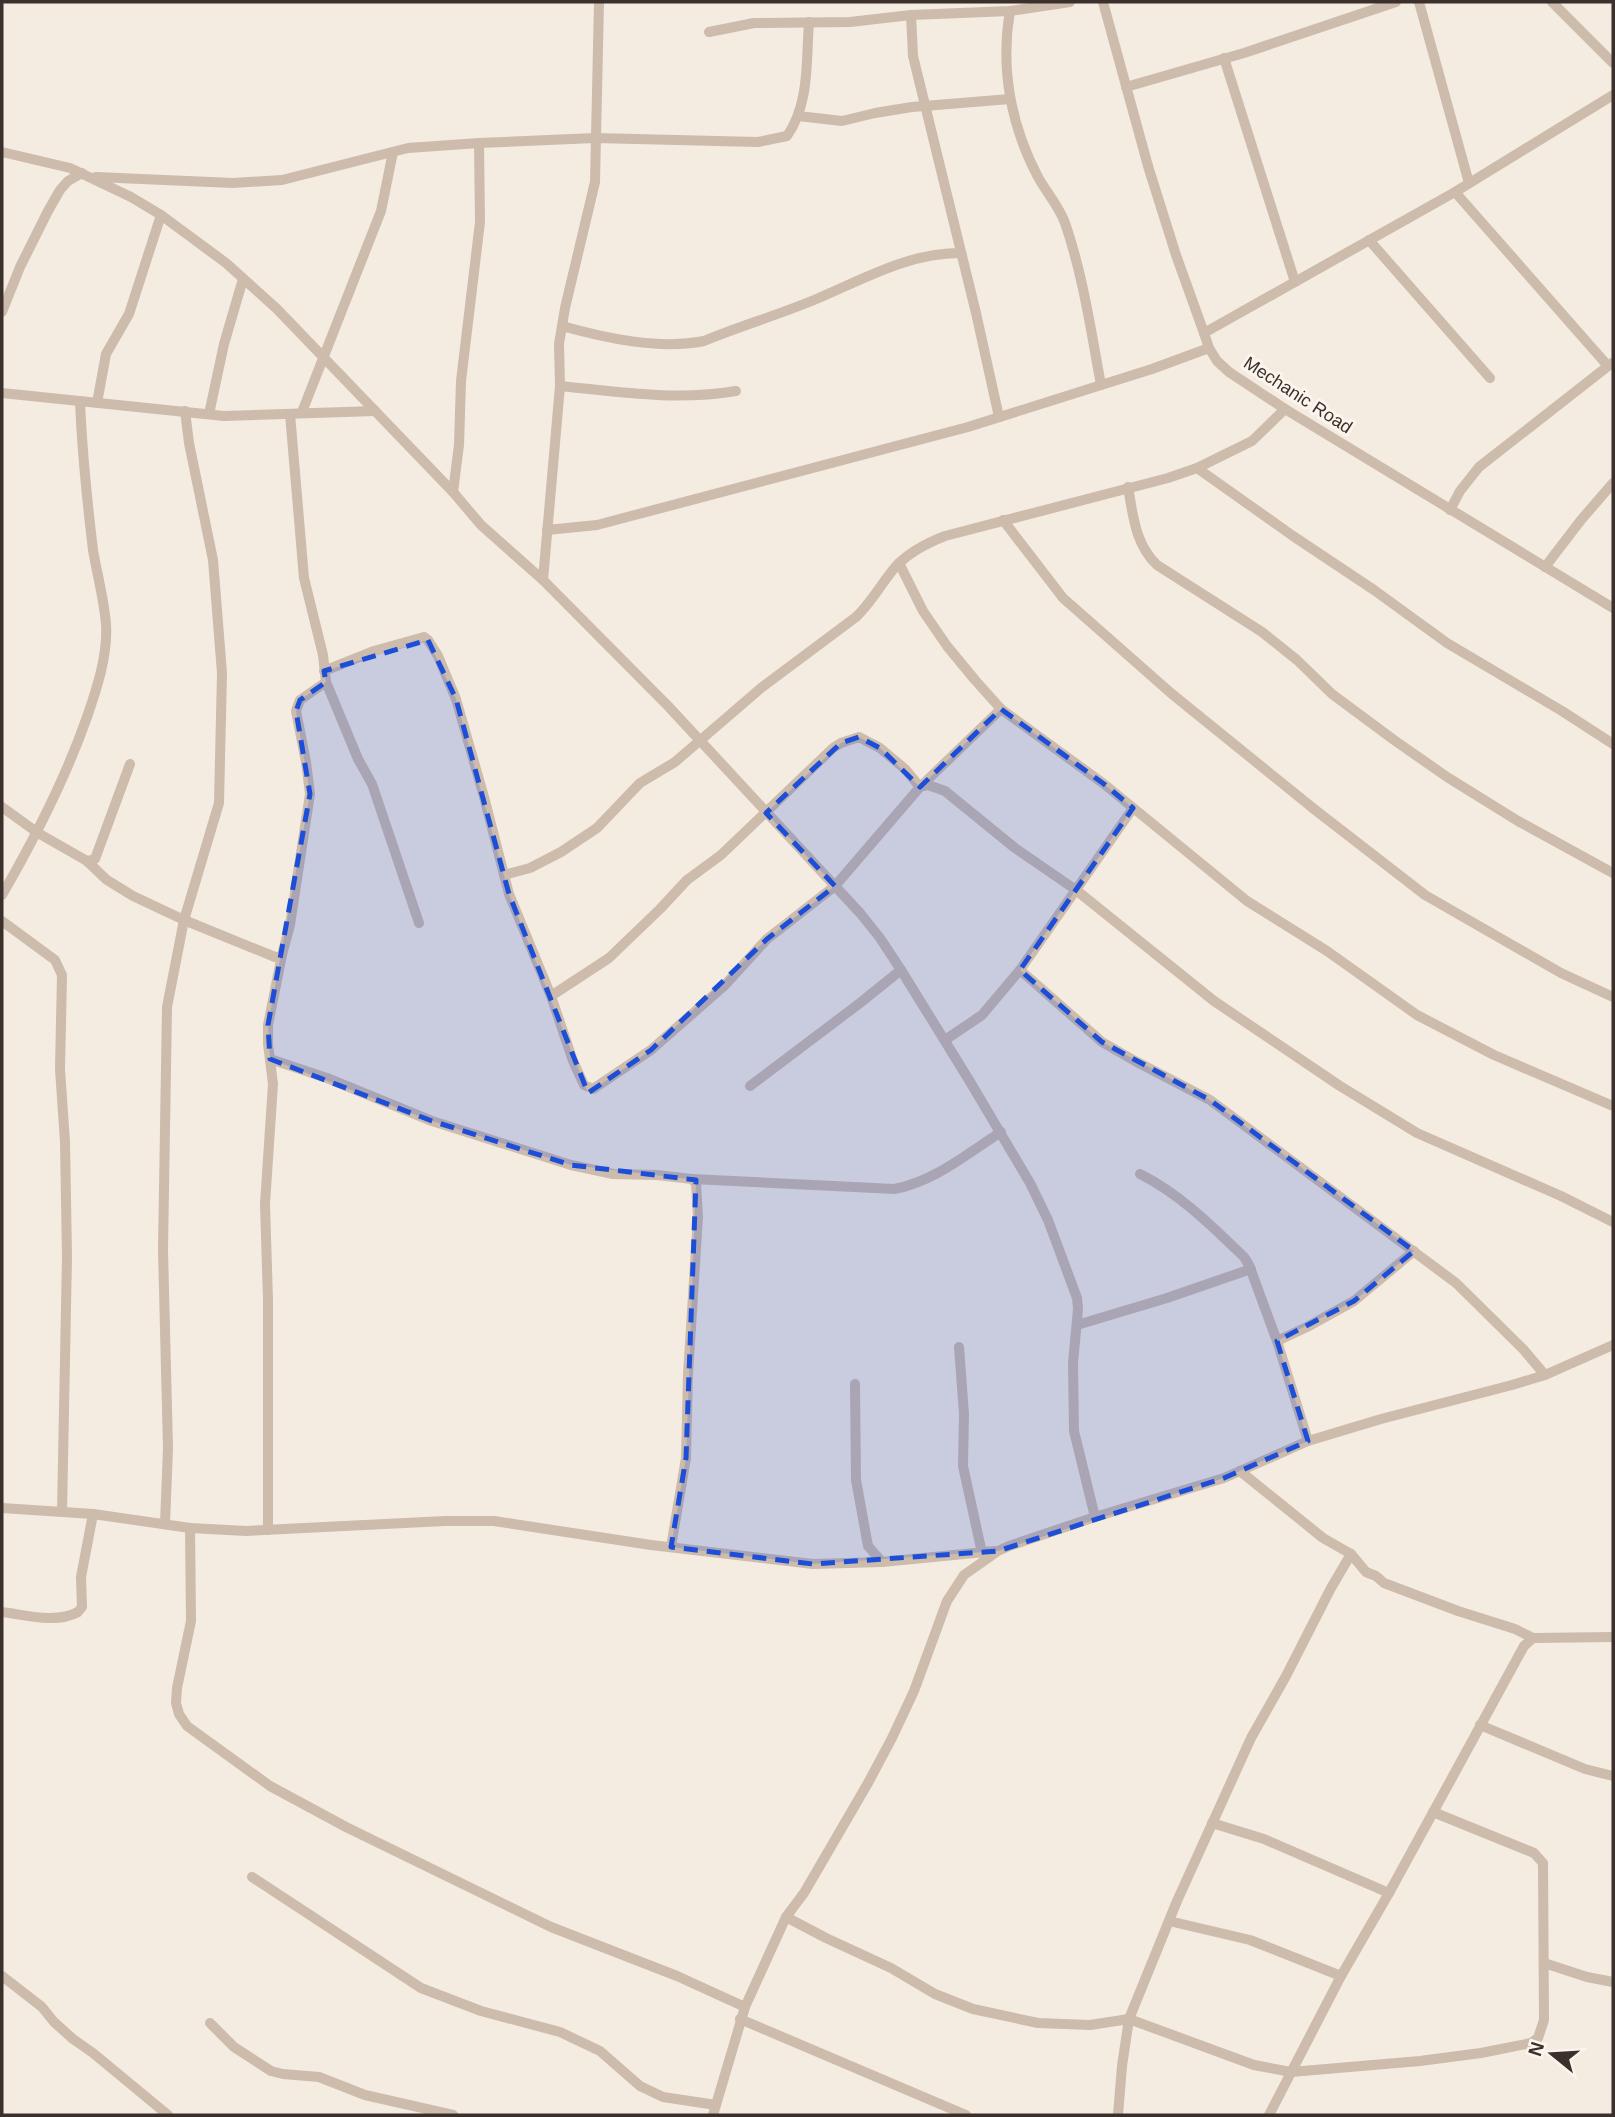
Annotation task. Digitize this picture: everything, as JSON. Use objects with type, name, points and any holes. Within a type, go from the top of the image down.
[{"type":"street","points":[[542,580],[560,386],[559,344],[595,182],[599,2]]},
{"type":"street","points":[[709,32],[754,23],[850,22],[911,15],[1010,11],[1070,2]]},
{"type":"street","name":"Mechanic Road","points":[[1103,2],[1148,166],[1209,348],[1217,360],[1229,372],[1285,409],[1613,608]]},
{"type":"street","points":[[1126,87],[1396,2]]},
{"type":"street","points":[[1419,2],[1469,183]]},
{"type":"street","points":[[1552,2],[1613,63]]},
{"type":"street","points":[[1010,11],[1006,34],[1010,99],[1020,134],[1037,174],[1058,208],[1066,229],[1077,266],[1101,385]]},
{"type":"street","points":[[911,15],[913,56],[999,417]]},
{"type":"street","points":[[2,312],[20,267],[48,211],[68,181],[86,175],[220,183],[282,180],[408,148],[595,138],[758,142],[787,136],[798,116],[804,95],[809,22]]},
{"type":"street","points":[[1224,58],[1295,282]]},
{"type":"street","points":[[1204,333],[1455,192],[1613,95]]},
{"type":"street","points":[[798,116],[842,121],[925,106],[1010,99]]},
{"type":"street","points":[[453,492],[460,445],[461,381],[480,222],[479,143]]},
{"type":"street","points":[[2,152],[70,168],[131,197],[161,215],[226,263],[277,309],[453,492],[481,525],[542,580],[668,706],[880,938],[1001,1132],[1048,1220],[1077,1298],[1073,1363],[1074,1431],[1095,1517]]},
{"type":"street","points":[[393,152],[381,211],[323,359],[296,413],[304,578],[320,641],[325,676],[358,759],[372,784],[419,923]]},
{"type":"street","points":[[1451,510],[1460,491],[1479,467],[1611,364],[1455,192]]},
{"type":"street","points":[[97,402],[106,354],[129,314],[161,215]]},
{"type":"street","points":[[1369,240],[1490,378]]},
{"type":"street","points":[[562,326],[632,342],[690,344],[812,301],[878,271],[919,257],[960,253]]},
{"type":"street","points":[[209,414],[224,344],[243,279]]},
{"type":"street","points":[[547,530],[597,525],[999,417],[1209,348]]},
{"type":"street","points":[[560,386],[670,397],[707,396],[736,391]]},
{"type":"street","points":[[2,393],[224,416],[375,411]]},
{"type":"street","points":[[2,895],[38,833],[74,756],[94,697],[102,661],[106,625],[93,550],[83,462],[80,401]]},
{"type":"street","points":[[504,875],[530,867],[561,852],[597,828],[640,783],[675,762],[782,672],[856,617],[870,604],[899,563],[913,551],[936,540],[1003,520],[1168,478],[1197,468],[1252,441],[1285,409]]},
{"type":"street","points":[[165,1524],[167,1448],[163,1250],[167,1007],[184,920],[219,803],[222,673],[214,560],[189,443],[186,411]]},
{"type":"street","points":[[1197,468],[1447,643],[1613,744]]},
{"type":"street","points":[[1545,567],[1613,483]]},
{"type":"street","points":[[1128,487],[1139,541],[1157,565],[1262,632],[1297,660],[1332,694],[1447,777],[1518,821],[1613,873]]},
{"type":"street","points":[[1003,520],[1063,598],[1172,694],[1314,809],[1425,895],[1561,973],[1613,997]]},
{"type":"street","points":[[899,563],[923,611],[947,646],[1001,709],[1104,784],[1247,901],[1327,951],[1406,1009],[1494,1055],[1613,1106]]},
{"type":"street","points":[[268,1530],[268,1300],[265,1204],[273,1089],[268,1025],[290,925],[310,794],[296,710],[300,700],[325,676],[387,648],[424,637],[428,640],[438,656],[456,699],[509,894],[584,1085],[593,1089],[650,1050],[724,986],[767,939],[835,886],[920,787],[1001,709]]},
{"type":"street","points":[[551,996],[609,958],[687,880],[721,855],[841,743],[859,737],[888,755],[905,769],[920,787]]},
{"type":"street","points":[[88,862],[95,859],[130,764]]},
{"type":"street","points":[[920,787],[928,785],[945,791],[1015,848],[1076,890],[1214,1001],[1316,1071],[1402,1125],[1613,1222]]},
{"type":"street","points":[[2,807],[38,833],[88,862],[118,888],[184,920],[275,957],[282,955]]},
{"type":"street","points":[[945,1040],[982,1015],[1020,970],[1133,808]]},
{"type":"street","points":[[2,921],[55,960],[62,975],[60,1069],[65,1143],[67,1257],[62,1512]]},
{"type":"street","points":[[750,1086],[901,970]]},
{"type":"street","points":[[1020,970],[1102,1042],[1210,1100],[1456,1283],[1523,1349],[1545,1375]]},
{"type":"street","points":[[270,1059],[327,1078],[432,1121],[571,1165],[613,1174],[894,1189],[908,1187],[931,1177],[1001,1132]]},
{"type":"street","points":[[1140,1174],[1168,1190],[1192,1209],[1244,1257],[1251,1269],[1277,1341],[1308,1441]]},
{"type":"street","points":[[671,1547],[686,1458],[688,1374],[698,1217],[698,1193],[692,1179]]},
{"type":"street","points":[[1277,1341],[1354,1301],[1414,1251]]},
{"type":"street","points":[[1077,1325],[1251,1269]]},
{"type":"street","points":[[2,1508],[93,1514],[190,1528],[246,1531],[494,1521],[671,1547],[813,1564],[882,1562],[982,1553],[998,1551],[1240,1471],[1308,1441],[1545,1375],[1613,1345]]},
{"type":"street","points":[[959,1347],[964,1413],[963,1466],[982,1553]]},
{"type":"street","points":[[855,1384],[856,1480],[867,1546],[882,1562]]},
{"type":"street","points":[[1240,1471],[1323,1538],[1351,1554],[1366,1572],[1384,1583],[1446,1607],[1515,1629],[1533,1638],[1613,1637]]},
{"type":"street","points":[[2,1612],[61,1618],[78,1612],[82,1606],[81,1577],[93,1514]]},
{"type":"street","points":[[190,1528],[191,1621],[176,1703],[187,1726],[270,1786],[346,1827],[551,1927],[677,1976],[744,2007]]},
{"type":"street","points":[[252,1878],[418,1986],[481,2011],[560,2032],[600,2051],[640,2085],[663,2096],[715,2110],[744,2007],[786,1917],[804,1893],[892,1738],[914,1691],[947,1601],[955,1587],[964,1575],[998,1551]]},
{"type":"street","points":[[1118,2115],[1120,2079],[1129,2019],[1169,1921],[1251,1738],[1351,1554]]},
{"type":"street","points":[[1269,2115],[1340,1976],[1389,1893],[1524,1646],[1533,1638]]},
{"type":"street","points":[[1480,1725],[1585,1769],[1613,1776]]},
{"type":"street","points":[[786,1917],[891,1968],[935,1994],[973,2009],[1038,2023],[1090,2025],[1129,2019],[1254,2065],[1291,2071],[1420,2061],[1531,2043],[1538,2038],[1544,2020],[1543,1863],[1534,1853],[1433,1811]]},
{"type":"street","points":[[1212,1823],[1264,1839],[1389,1893]]},
{"type":"street","points":[[1169,1921],[1250,1940],[1340,1976]]},
{"type":"street","points":[[1544,1963],[1613,1982]]},
{"type":"street","points":[[2,1976],[32,1999],[73,2039],[168,2115]]},
{"type":"street","points":[[740,2019],[966,2115]]},
{"type":"street","points":[[211,2023],[234,2047],[271,2071],[319,2077],[365,2095],[453,2115]]},
{"type":"highlighted area","points":[[428,640],[456,699],[509,894],[588,1093],[651,1050],[767,939],[835,886],[766,813],[841,743],[859,737],[880,748],[920,787],[1001,709],[1104,784],[1133,808],[1020,970],[1102,1042],[1210,1100],[1414,1251],[1354,1301],[1277,1341],[1308,1441],[1224,1478],[998,1551],[813,1564],[671,1547],[686,1458],[696,1180],[571,1165],[432,1121],[270,1059],[268,1025],[310,794],[296,711],[300,700],[326,682],[324,671]]}]
